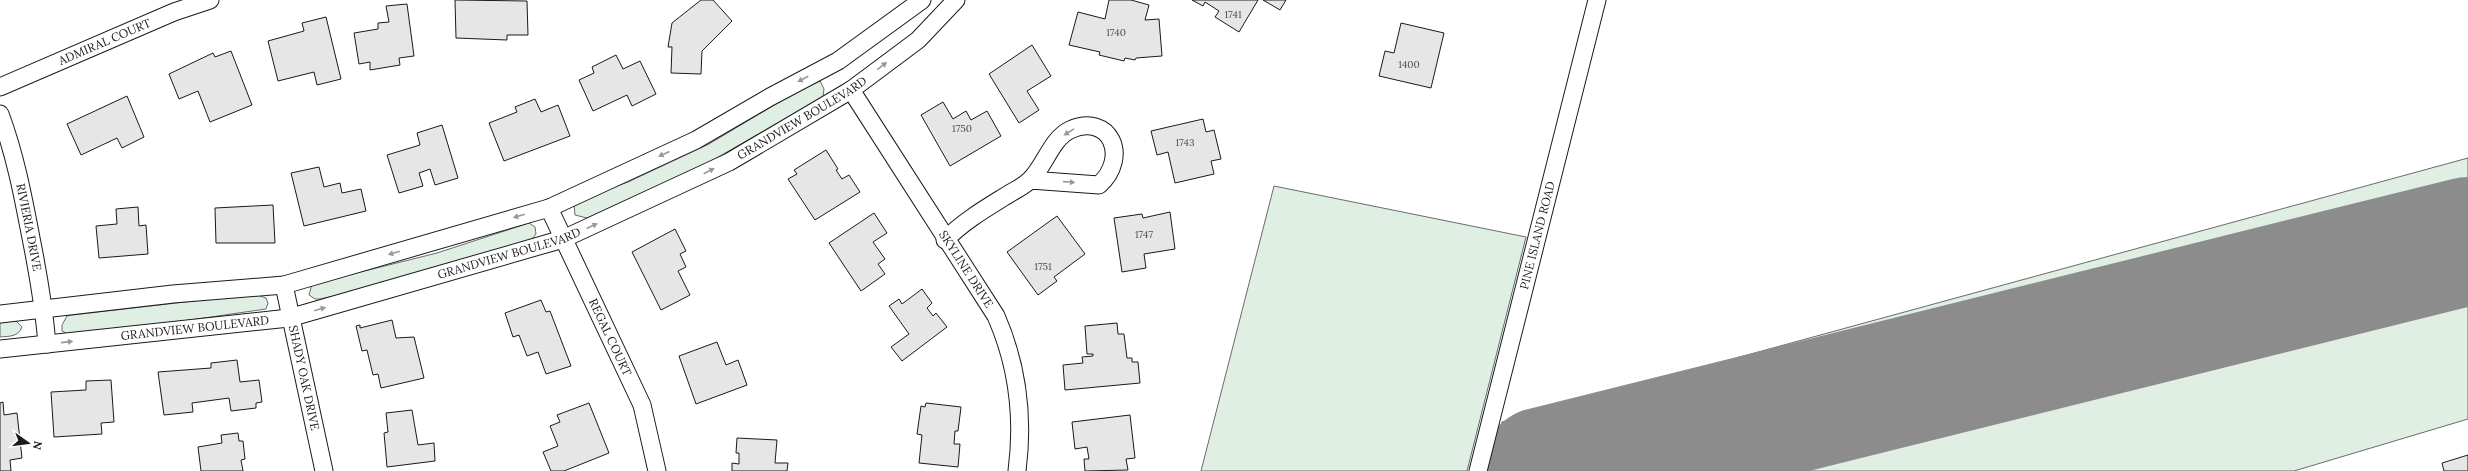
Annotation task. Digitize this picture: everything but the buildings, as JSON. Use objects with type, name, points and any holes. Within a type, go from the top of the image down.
[{"type":"street","name":"ADMIRAL COURT","points":[[0,87],[174,12],[210,0]]},
{"type":"street","points":[[0,314],[173,294],[284,286],[549,208],[696,140],[770,97],[838,61],[922,0]]},
{"type":"street","name":"GRANDVIEW BOULEVARD","points":[[0,349],[289,318],[563,239],[729,162],[851,90],[918,40],[956,0]]},
{"type":"street","name":"PINE ISLAND ROAD","points":[[1478,471],[1597,0]]},
{"type":"street","name":"SKYLINE DRIVE","points":[[851,90],[945,240],[996,316],[1008,344],[1016,376],[1020,421],[1017,471]]},
{"type":"street","name":"RIVIERIA DRIVE","points":[[0,114],[11,142],[25,205],[44,308],[47,344]]},
{"type":"street","points":[[945,240],[962,224],[1030,180],[1059,139],[1068,131],[1089,126],[1105,132],[1110,139],[1116,154],[1113,168],[1099,185],[1030,180]]},
{"type":"street","name":"REGAL COURT","points":[[549,208],[642,405],[657,471]]},
{"type":"street","name":"SHADY OAK DRIVE","points":[[284,286],[289,318],[316,426],[324,471]]},
{"type":"green space","points":[[820,81],[824,89],[823,97],[706,164],[587,218],[575,215],[574,204],[580,200],[628,182],[709,144],[801,89]]},
{"type":"green space","points":[[2468,158],[2468,419],[2294,471],[1490,471],[1502,422]]},
{"type":"green space","points":[[1274,186],[1526,237],[1467,471],[1201,471]]},
{"type":"green space","points":[[529,223],[535,227],[536,234],[532,239],[395,283],[320,299],[315,299],[309,295],[312,284],[437,253]]},
{"type":"green space","points":[[255,294],[266,298],[268,303],[266,309],[73,337],[62,331],[62,325],[67,316],[72,315]]},
{"type":"green space","points":[[16,321],[22,327],[18,333],[0,337],[0,322]]},
{"type":"runway","points":[[1544,471],[2468,241]]}]
